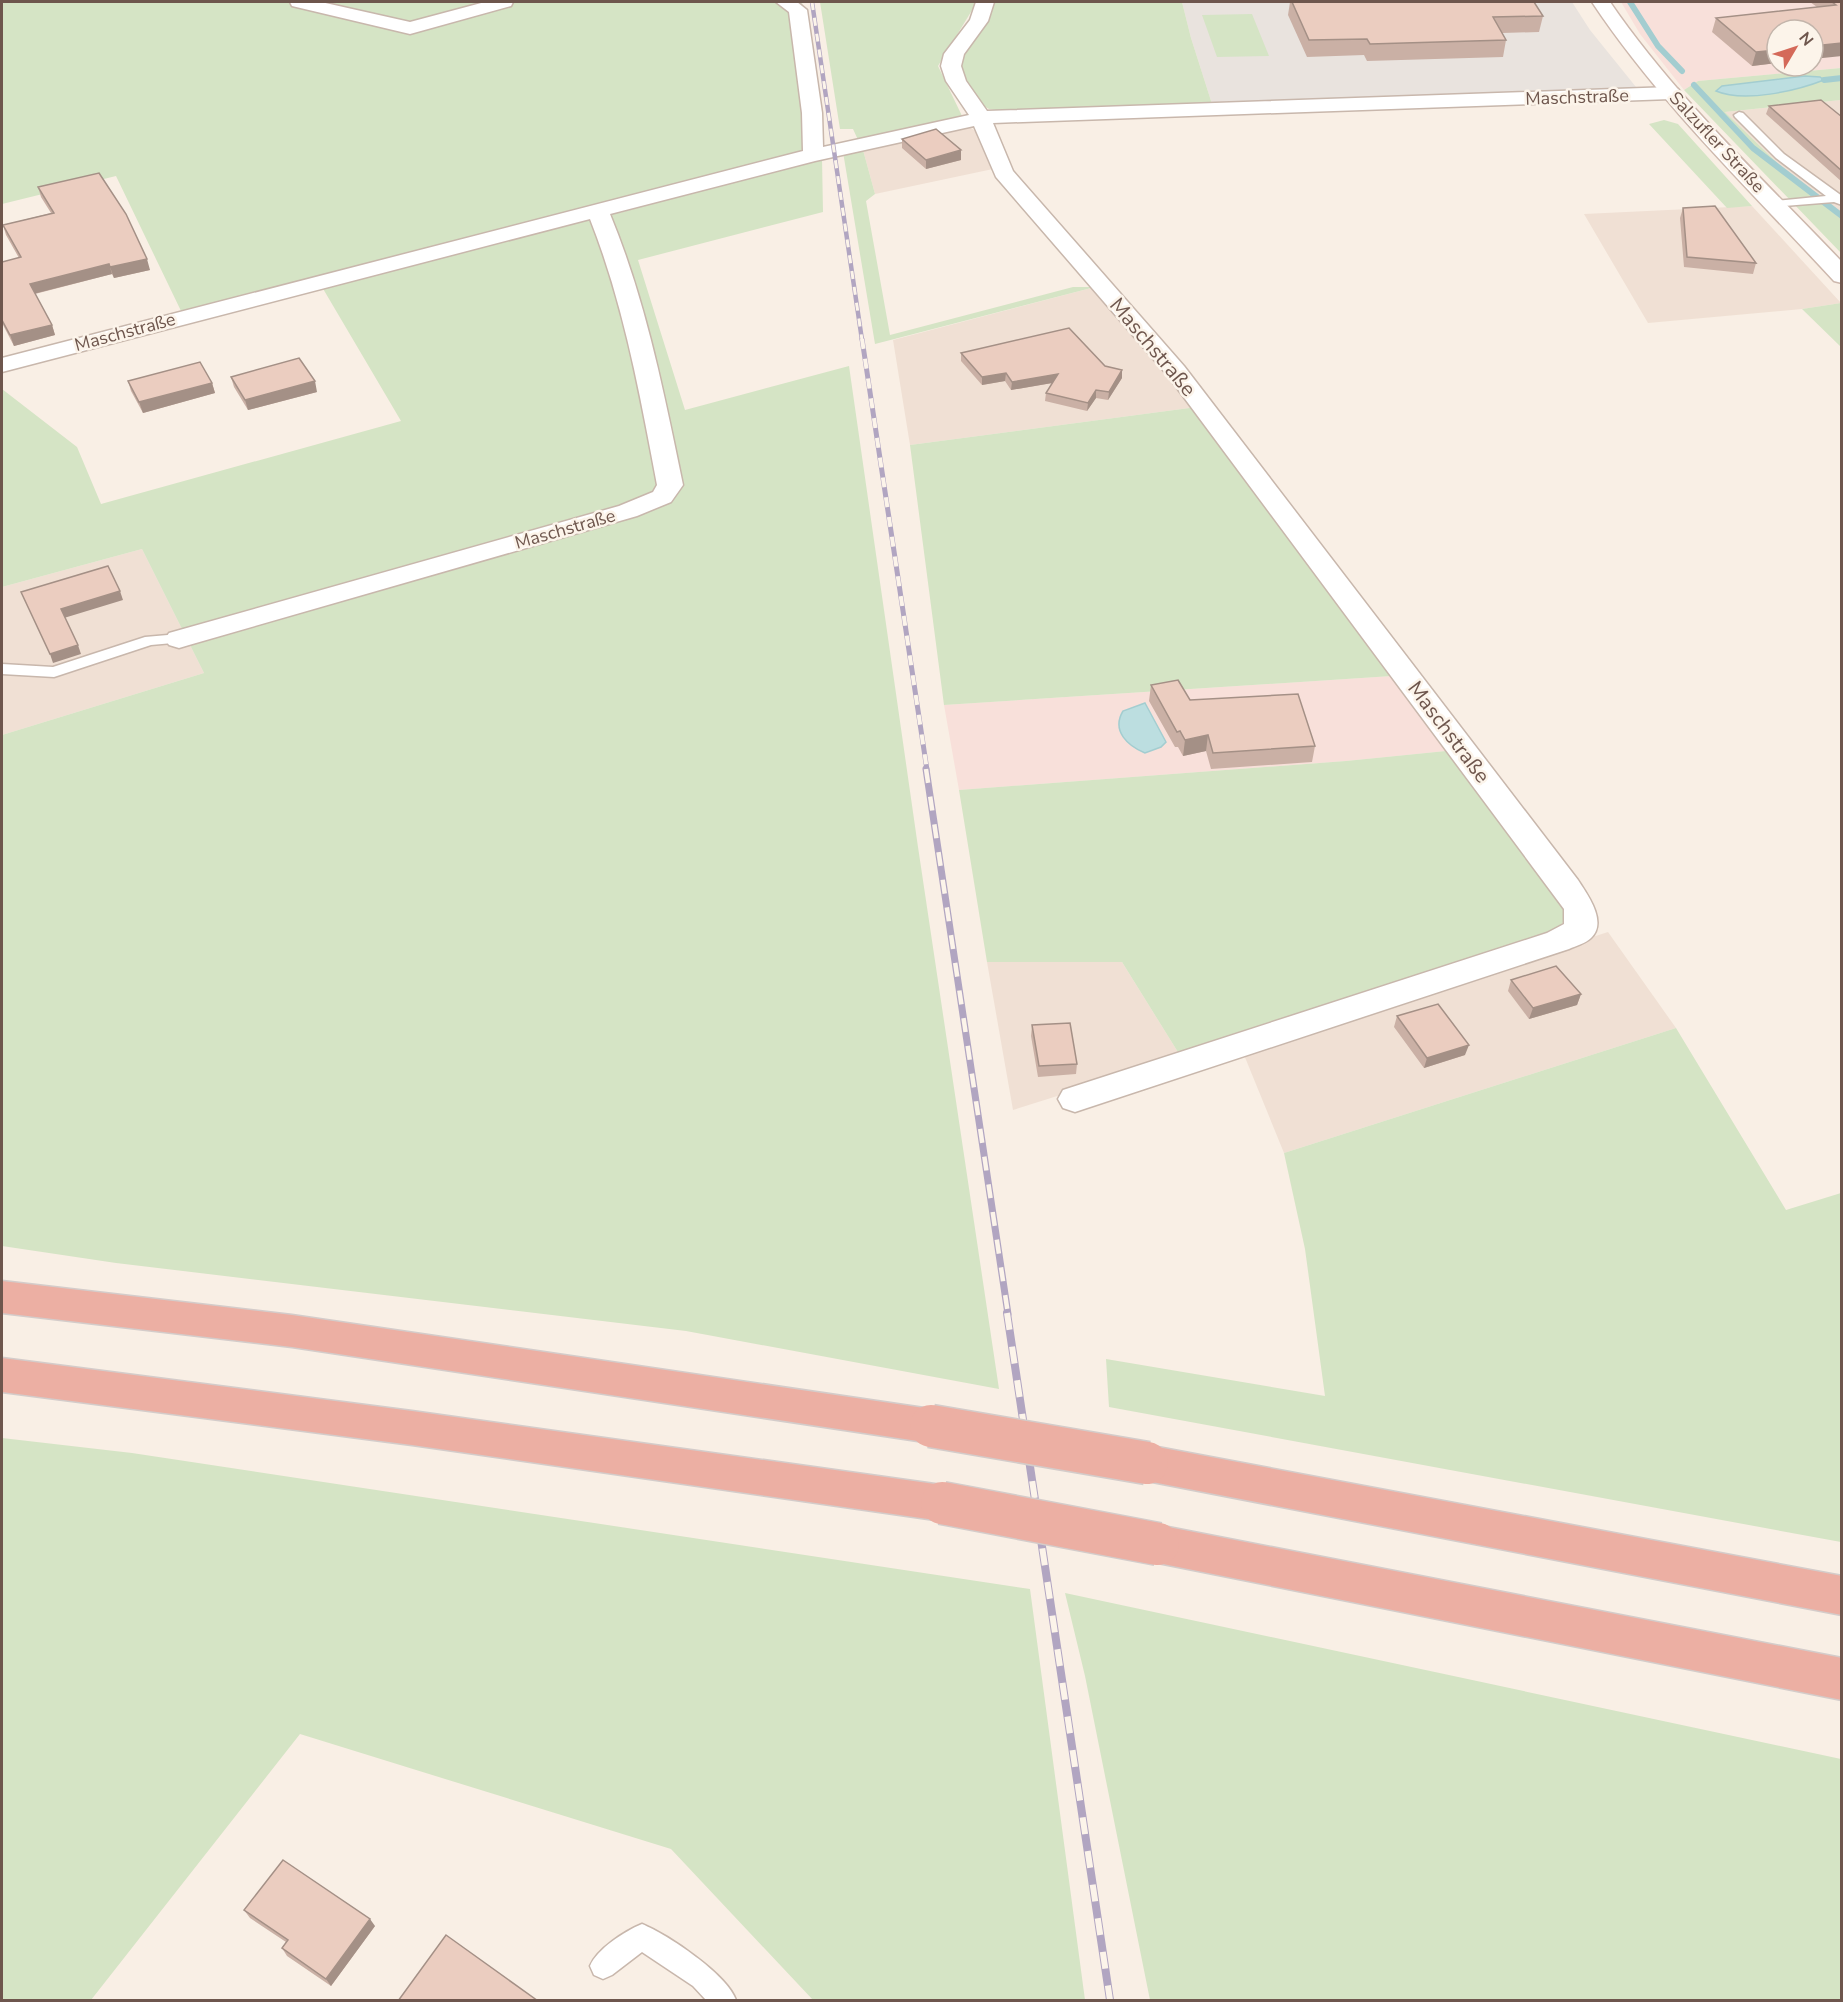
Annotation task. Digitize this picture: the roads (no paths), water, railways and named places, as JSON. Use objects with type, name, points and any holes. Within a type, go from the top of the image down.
[{"type":"highway","points":[[2,1297],[292,1331],[931,1426],[1147,1463],[1842,1596]]},
{"type":"highway","points":[[2,1375],[412,1428],[942,1503],[1842,1679]]},
{"type":"street","points":[[299,2],[410,28],[504,2]]},
{"type":"street","points":[[785,2],[798,10],[812,113],[813,155]]},
{"type":"street","name":"Maschstraße","points":[[985,2],[979,21],[954,54],[951,66],[956,81],[981,118],[1003,174],[1176,371],[1567,888],[1580,909],[1580,930],[1558,941],[1075,1099]]},
{"type":"street","name":"Salzufler Straße","points":[[1601,2],[1628,42],[1671,93],[1842,276]]},
{"type":"street","name":"Maschstraße","points":[[2,365],[813,155],[981,118],[1671,93]]},
{"type":"street","name":"Maschstraße","points":[[178,639],[628,511],[662,497],[670,485],[638,328],[615,251],[597,211]]},
{"type":"lane","points":[[1738,115],[1829,200]]},
{"type":"lane","points":[[1775,205],[1829,200]]},
{"type":"lane","points":[[2,669],[54,672],[150,640],[178,639]]},
{"type":"lane","points":[[603,1966],[642,1937],[702,1977],[723,2001]]},
{"type":"water","points":[[1788,78],[1821,78],[1824,80],[1799,88],[1755,96],[1716,91],[1722,86]]},
{"type":"water","points":[[1145,703],[1166,742],[1161,747],[1145,753],[1127,742],[1119,725],[1123,711]]},
{"type":"waterway","points":[[1630,2],[1658,46],[1682,71]]},
{"type":"waterway","points":[[1824,80],[1842,78]]},
{"type":"waterway","points":[[1694,85],[1753,148],[1842,216]]},
{"type":"railway","points":[[812,2],[862,340]]},
{"type":"railway","points":[[862,339],[927,770]]},
{"type":"railway","points":[[926,769],[1008,1314]]},
{"type":"railway","points":[[1007,1313],[1110,2000]]}]
